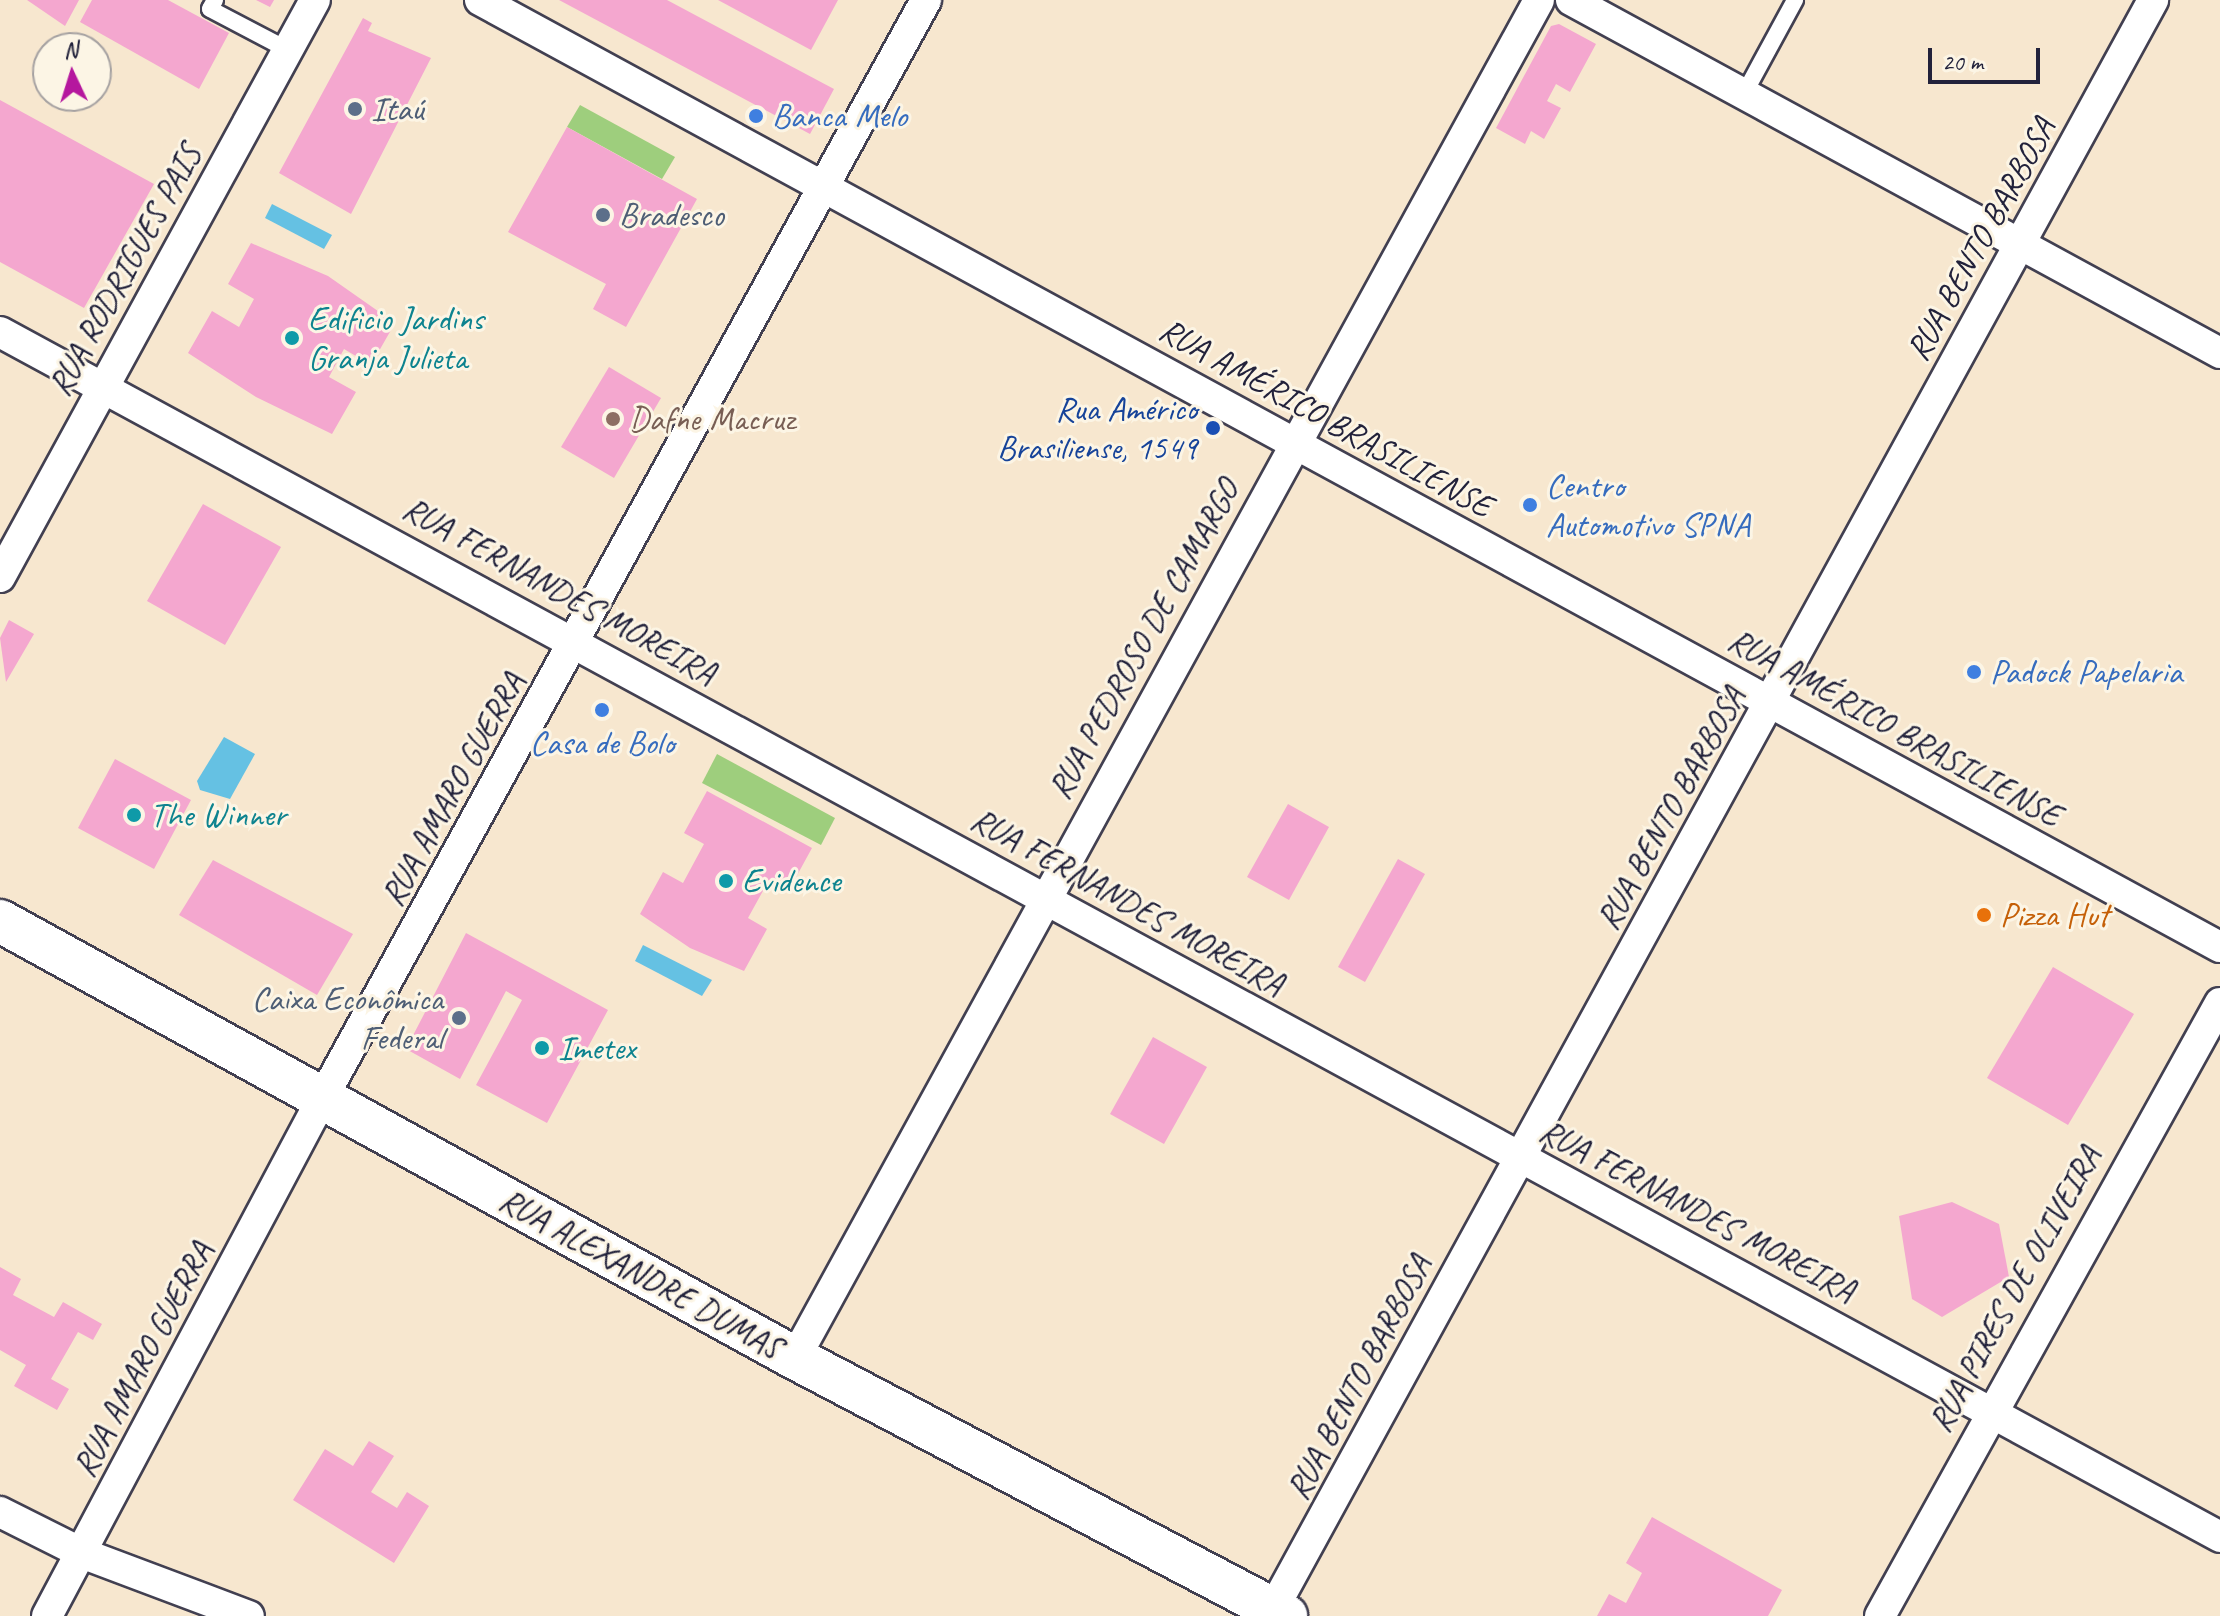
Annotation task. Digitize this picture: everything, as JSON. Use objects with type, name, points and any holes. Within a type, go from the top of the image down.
[{"type":"street","name":"RUA RODRIGUES PAIS","points":[[0,577],[315,0]]},
{"type":"street","name":"RUA AMÉRICO BRASILIENSE","points":[[480,0],[2220,947]]},
{"type":"street","name":"RUA AMARO GUERRA","points":[[47,1616],[84,1554],[323,1097],[577,644],[827,189],[926,0]]},
{"type":"street","name":"RUA PEDROSO DE CAMARGO","points":[[795,1358],[1294,441],[1539,0]]},
{"type":"street","points":[[1571,0],[2220,353]]},
{"type":"street","name":"RUA BENTO BARBOSA","points":[[1280,1612],[1520,1157],[2153,0]]},
{"type":"street","name":"RUA FERNANDES MOREIRA","points":[[0,332],[2220,1537]]},
{"type":"street","name":"RUA ALEXANDRE DUMAS","points":[[0,921],[795,1358],[1280,1612]]},
{"type":"street","name":"RUA PIRES DE OLIVEIRA","points":[[1880,1616],[1988,1412],[2220,1003]]},
{"type":"street","points":[[0,1512],[84,1554],[249,1616]]},
{"type":"lane","points":[[215,0],[210,9],[288,50]]},
{"type":"lane","points":[[1744,94],[1795,0]]},
{"type":"green space","points":[[580,105],[675,157],[662,179],[567,127]]},
{"type":"green space","points":[[717,754],[835,818],[821,845],[702,783]]},
{"type":"water","points":[[272,204],[332,235],[324,249],[265,218]]},
{"type":"water","points":[[224,737],[255,754],[230,799],[200,790],[197,781]]},
{"type":"water","points":[[643,945],[712,980],[702,996],[635,961]]},
{"type":"building","points":[[27,0],[79,0],[65,26]]},
{"type":"building","points":[[92,0],[168,0],[229,33],[199,89],[112,40],[112,32],[98,32],[80,22]]},
{"type":"building","points":[[256,0],[274,0],[270,7]]},
{"type":"building","points":[[559,0],[667,0],[834,89],[810,134]]},
{"type":"building","points":[[718,0],[838,0],[811,50]]},
{"type":"building","points":[[363,18],[372,23],[368,31],[431,58],[351,214],[279,173]]},
{"type":"building","points":[[1559,24],[1596,44],[1570,92],[1556,84],[1547,101],[1561,108],[1544,139],[1531,131],[1525,144],[1496,128],[1551,26]]},
{"type":"building","points":[[0,100],[154,184],[84,308],[0,262]]},
{"type":"building","name":"Bradesco","points":[[567,127],[697,199],[626,327],[593,309],[606,284],[508,232]]},
{"type":"building","name":"Edificio Jardins Granja Julieta","points":[[251,243],[328,276],[395,323],[371,365],[344,349],[329,377],[356,392],[332,434],[256,397],[188,353],[212,311],[239,327],[254,299],[228,284]]},
{"type":"building","name":"Dafne Macruz","points":[[609,367],[661,398],[614,478],[561,447]]},
{"type":"building","points":[[203,504],[281,547],[225,645],[147,601]]},
{"type":"building","points":[[9,620],[34,634],[6,682],[0,638]]},
{"type":"building","name":"The Winner","points":[[115,759],[191,800],[154,869],[78,828]]},
{"type":"building","name":"Evidence","points":[[707,791],[812,848],[789,890],[769,880],[748,918],[767,929],[744,971],[690,948],[640,914],[663,872],[683,883],[704,844],[684,833]]},
{"type":"building","points":[[1288,804],[1329,827],[1289,900],[1247,877]]},
{"type":"building","points":[[1398,859],[1425,874],[1365,982],[1338,967]]},
{"type":"building","points":[[213,860],[353,934],[317,995],[179,915]]},
{"type":"building","points":[[466,933],[608,1010],[547,1123],[476,1085],[522,1000],[506,991],[460,1079],[406,1049]]},
{"type":"building","points":[[2053,967],[2134,1014],[2068,1125],[1987,1078]]},
{"type":"building","points":[[1153,1037],[1207,1067],[1164,1144],[1110,1114]]},
{"type":"building","points":[[1952,1202],[1999,1224],[2009,1277],[1942,1317],[1912,1299],[1899,1216]]},
{"type":"building","points":[[0,1267],[21,1279],[13,1295],[54,1317],[63,1302],[102,1324],[93,1340],[78,1332],[51,1379],[69,1389],[57,1410],[14,1386],[26,1365],[0,1350]]},
{"type":"building","points":[[369,1441],[394,1456],[371,1492],[397,1508],[407,1492],[429,1506],[394,1563],[293,1500],[325,1449],[353,1466]]},
{"type":"building","points":[[1652,1517],[1782,1590],[1768,1616],[1597,1616],[1609,1594],[1626,1603],[1642,1573],[1626,1563]]},
{"type":"place","name":"Itaú","points":[[355,109]]},
{"type":"place","name":"Banca Melo","points":[[756,116]]},
{"type":"place","name":"Bradesco","points":[[603,215]]},
{"type":"place","name":"Edificio Jardins Granja Julieta","points":[[292,338]]},
{"type":"place","name":"Dafne Macruz","points":[[613,419]]},
{"type":"place","name":"Rua Américo Brasiliense, 1549","points":[[1213,428]]},
{"type":"place","name":"Centro Automotivo SPNA","points":[[1530,505]]},
{"type":"place","name":"Padock Papelaria","points":[[1974,672]]},
{"type":"place","name":"Casa de Bolo","points":[[602,710]]},
{"type":"place","name":"The Winner","points":[[134,815]]},
{"type":"place","name":"Evidence","points":[[726,881]]},
{"type":"place","name":"Pizza Hut","points":[[1984,915]]},
{"type":"place","name":"Caixa Econômica Federal","points":[[459,1018]]},
{"type":"place","name":"Imetex","points":[[542,1048]]}]
